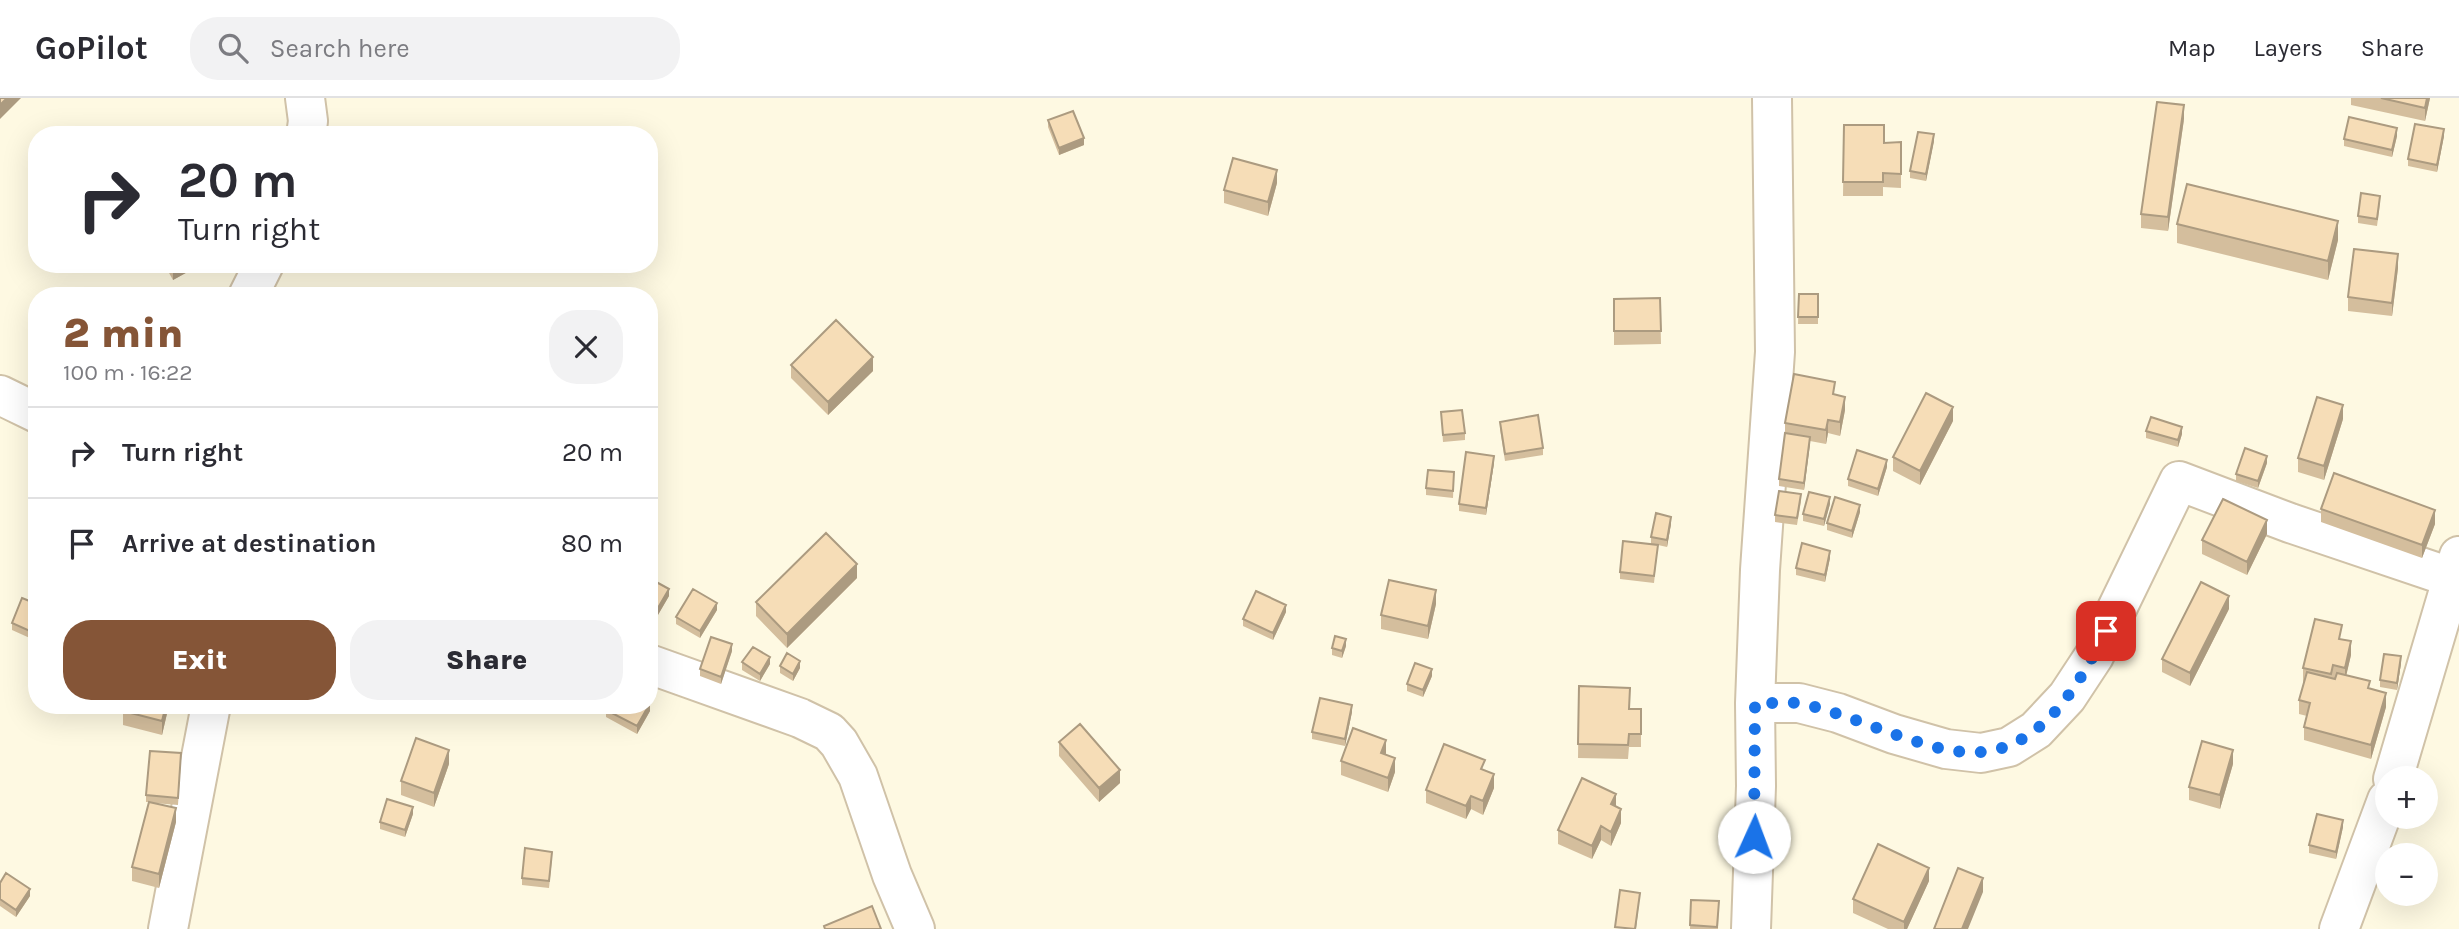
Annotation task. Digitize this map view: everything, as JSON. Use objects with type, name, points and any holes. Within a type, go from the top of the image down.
[{"type":"street","points":[[305,98],[307,126]]},
{"type":"street","points":[[1751,929],[1760,570],[1775,352],[1772,98]]},
{"type":"street","points":[[0,395],[28,409]]},
{"type":"street","points":[[1755,703],[1799,704],[1838,713],[1894,734],[1946,749],[1981,753],[2009,747],[2036,730],[2067,697],[2094,656],[2179,481],[2290,523],[2456,567],[2397,766]]},
{"type":"street","points":[[658,667],[800,718],[829,732],[839,743],[858,776],[892,876],[915,929]]},
{"type":"street","points":[[167,929],[210,714]]},
{"type":"street","points":[[2339,929],[2376,829]]},
{"type":"building","points":[[2381,98],[2427,98],[2425,108]]},
{"type":"building","points":[[2157,102],[2184,105],[2168,217],[2141,214]]},
{"type":"building","points":[[1073,111],[1084,138],[1059,148],[1048,120]]},
{"type":"building","points":[[2349,117],[2397,128],[2392,150],[2344,139]]},
{"type":"building","points":[[2415,124],[2444,129],[2437,165],[2408,159]]},
{"type":"building","points":[[1844,125],[1884,125],[1884,143],[1901,142],[1901,174],[1883,173],[1883,182],[1843,182]]},
{"type":"building","points":[[1918,132],[1934,134],[1926,174],[1910,171]]},
{"type":"building","points":[[1233,158],[1277,170],[1268,202],[1224,190]]},
{"type":"building","points":[[2187,184],[2338,221],[2328,261],[2177,224]]},
{"type":"building","points":[[2361,193],[2380,196],[2377,219],[2358,216]]},
{"type":"building","points":[[2354,249],[2398,254],[2392,303],[2348,297]]},
{"type":"building","points":[[1799,294],[1818,294],[1818,317],[1798,317]]},
{"type":"building","points":[[1660,298],[1661,331],[1614,331],[1614,299]]},
{"type":"building","points":[[836,320],[873,357],[828,402],[791,365]]},
{"type":"building","points":[[1794,374],[1835,382],[1833,394],[1845,397],[1840,422],[1828,420],[1826,430],[1785,423]]},
{"type":"building","points":[[1926,393],[1953,407],[1920,471],[1893,457]]},
{"type":"building","points":[[2317,397],[2343,405],[2324,466],[2298,458]]},
{"type":"building","points":[[1462,410],[1465,433],[1443,435],[1441,412]]},
{"type":"building","points":[[1538,415],[1543,448],[1505,454],[1500,422]]},
{"type":"building","points":[[2151,417],[2182,427],[2178,440],[2146,431]]},
{"type":"building","points":[[1785,433],[1810,437],[1804,483],[1779,479]]},
{"type":"building","points":[[2245,448],[2267,456],[2258,481],[2236,474]]},
{"type":"building","points":[[1857,450],[1887,460],[1878,489],[1848,479]]},
{"type":"building","points":[[1466,452],[1494,456],[1486,508],[1459,504]]},
{"type":"building","points":[[1428,470],[1454,472],[1453,491],[1426,488]]},
{"type":"building","points":[[2334,473],[2435,510],[2422,545],[2321,509]]},
{"type":"building","points":[[1779,491],[1801,494],[1797,518],[1775,515]]},
{"type":"building","points":[[1809,492],[1830,497],[1824,519],[1803,514]]},
{"type":"building","points":[[1835,497],[1860,505],[1852,531],[1827,523]]},
{"type":"building","points":[[2223,499],[2267,520],[2247,562],[2202,540]]},
{"type":"building","points":[[1656,513],[1671,517],[1667,540],[1651,537]]},
{"type":"building","points":[[826,533],[857,564],[787,634],[756,602]]},
{"type":"building","points":[[1623,541],[1658,545],[1654,576],[1620,572]]},
{"type":"building","points":[[1802,543],[1830,551],[1825,575],[1796,568]]},
{"type":"building","points":[[1389,580],[1436,590],[1428,626],[1381,615]]},
{"type":"building","points":[[2201,582],[2229,596],[2190,673],[2162,659]]},
{"type":"building","points":[[658,583],[669,589],[658,608]]},
{"type":"building","points":[[693,589],[717,603],[700,631],[676,617]]},
{"type":"building","points":[[1256,591],[1286,605],[1273,633],[1243,619]]},
{"type":"building","points":[[22,598],[28,600],[28,630],[12,623]]},
{"type":"building","points":[[2315,619],[2342,625],[2339,639],[2351,641],[2345,668],[2333,665],[2331,674],[2303,668]]},
{"type":"building","points":[[1335,636],[1346,639],[1342,651],[1332,648]]},
{"type":"building","points":[[711,637],[732,644],[721,677],[700,669]]},
{"type":"building","points":[[753,647],[770,657],[760,674],[742,662]]},
{"type":"building","points":[[787,653],[800,661],[793,674],[780,666]]},
{"type":"building","points":[[2384,654],[2401,656],[2397,683],[2380,680]]},
{"type":"building","points":[[1415,663],[1432,669],[1423,690],[1407,684]]},
{"type":"building","points":[[2307,672],[2335,679],[2337,673],[2370,681],[2368,688],[2386,693],[2371,745],[2304,727],[2310,703],[2299,700]]},
{"type":"building","points":[[1579,686],[1630,688],[1629,709],[1641,709],[1641,734],[1629,734],[1628,745],[1578,744]]},
{"type":"building","points":[[1320,698],[1352,705],[1345,739],[1312,732]]},
{"type":"building","points":[[135,714],[164,714],[162,721]]},
{"type":"building","points":[[614,714],[644,714],[637,726]]},
{"type":"building","points":[[1080,724],[1120,770],[1099,788],[1059,742]]},
{"type":"building","points":[[1353,728],[1386,740],[1381,753],[1395,758],[1388,778],[1341,761]]},
{"type":"building","points":[[416,738],[449,750],[434,793],[401,781]]},
{"type":"building","points":[[2202,741],[2233,750],[2220,795],[2189,787]]},
{"type":"building","points":[[1444,744],[1485,760],[1481,769],[1494,774],[1483,801],[1471,796],[1466,806],[1426,790]]},
{"type":"building","points":[[150,751],[181,753],[178,798],[146,795]]},
{"type":"building","points":[[1582,778],[1616,794],[1611,804],[1621,809],[1611,832],[1601,826],[1592,846],[1558,830]]},
{"type":"building","points":[[387,799],[413,807],[405,830],[380,822]]},
{"type":"building","points":[[149,802],[176,808],[159,874],[132,867]]},
{"type":"building","points":[[2317,814],[2343,820],[2336,852],[2309,845]]},
{"type":"building","points":[[1878,844],[1929,868],[1904,922],[1853,899]]},
{"type":"building","points":[[525,848],[552,852],[549,881],[522,878]]},
{"type":"building","points":[[1958,868],[1983,878],[1962,929],[1934,929]]},
{"type":"building","points":[[6,873],[30,889],[16,910],[0,899],[0,883]]},
{"type":"building","points":[[1620,890],[1640,893],[1635,929],[1615,927]]},
{"type":"building","points":[[1691,900],[1719,901],[1717,927],[1690,925]]},
{"type":"building","points":[[872,906],[881,929],[825,929],[824,926]]},
{"type":"route","points":[[1754,837],[1755,703],[1799,704],[1838,713],[1894,734],[1946,749],[1981,753],[2009,747],[2036,730],[2067,697],[2094,656],[2106,631]]}]
